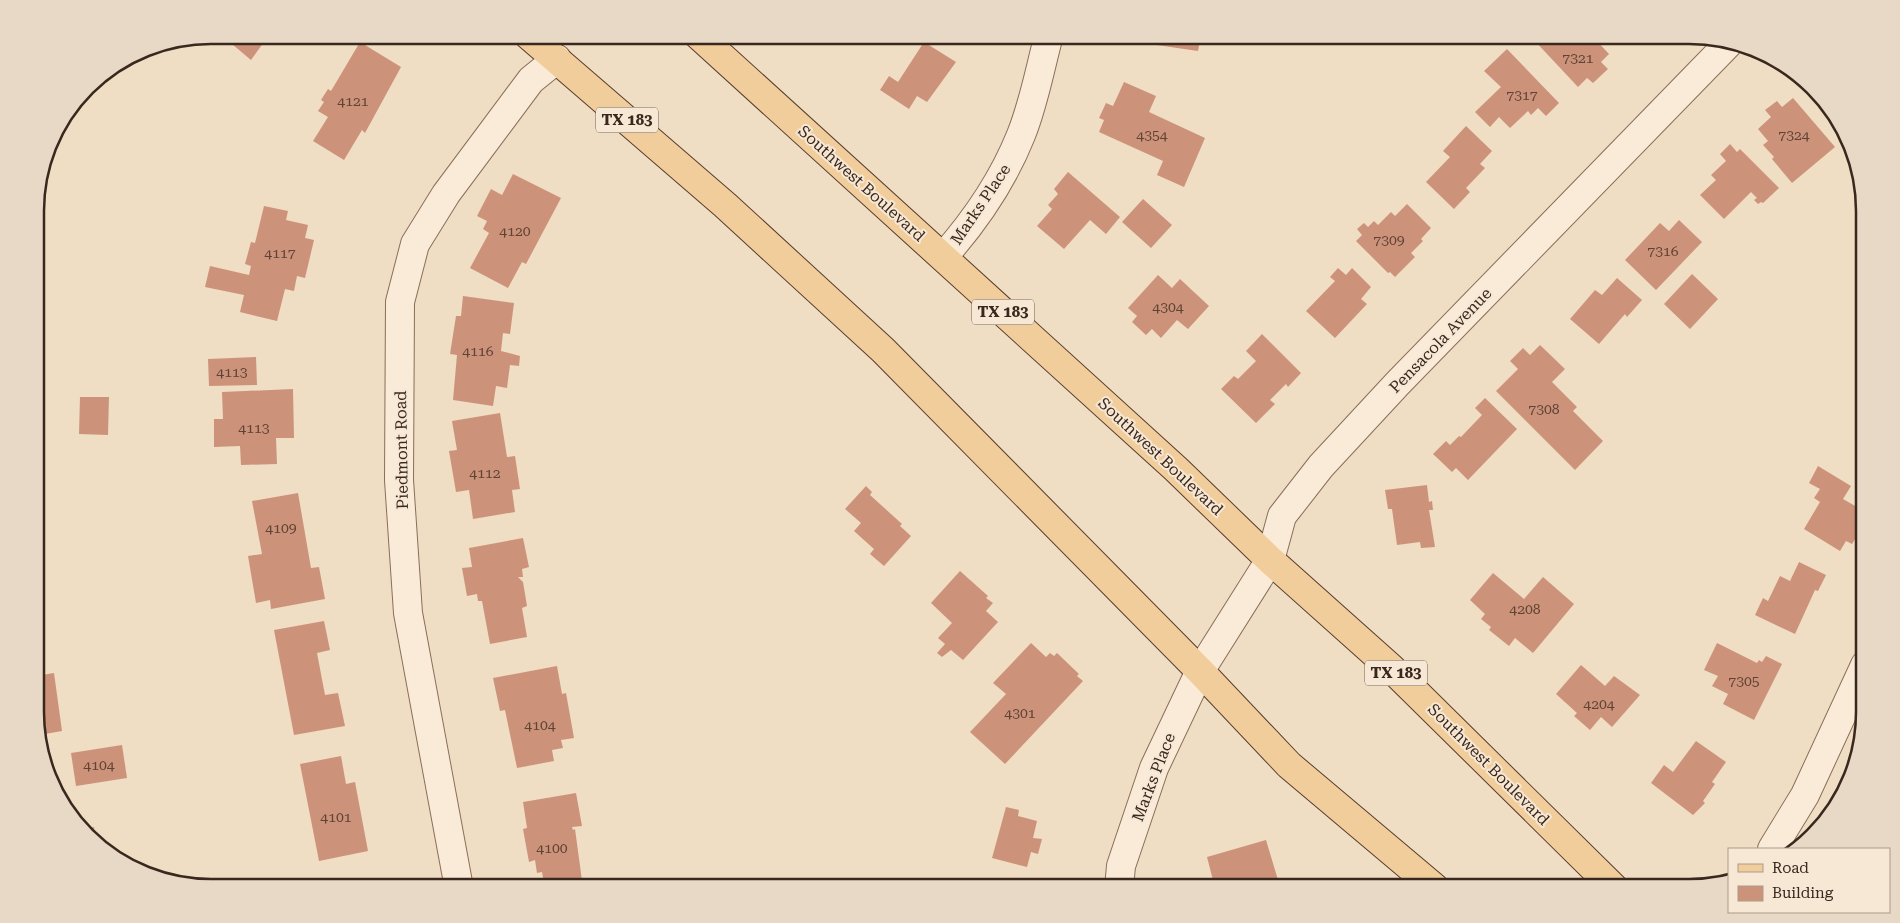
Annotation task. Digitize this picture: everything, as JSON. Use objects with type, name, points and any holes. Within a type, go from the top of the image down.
[{"type":"main road","name":"TX 183","points":[[539,44],[725,205],[883,350],[1200,671],[1289,765],[1424,879]]},
{"type":"main road","name":"Southwest Boulevard","points":[[708,44],[1176,469],[1270,560],[1391,668],[1605,879]]},
{"type":"street","name":"Marks Place","points":[[943,257],[965,231],[1002,176],[1022,134],[1047,44]]},
{"type":"street","name":"Pensacola Avenue","points":[[1200,671],[1270,560],[1282,516],[1322,466],[1398,383],[1725,48]]},
{"type":"street","name":"Piedmont Road","points":[[457,879],[408,613],[399,480],[400,302],[415,244],[446,194],[531,80],[557,59]]},
{"type":"street","name":"Marks Place","points":[[1119,879],[1121,866],[1154,768],[1200,671]]},
{"type":"street","points":[[1773,848],[1805,795],[1856,684]]},
{"type":"building","points":[[232,44],[263,44],[251,60]]},
{"type":"building","points":[[359,44],[363,44],[401,67],[365,133],[362,130],[344,160],[313,141],[328,117],[318,111],[324,102],[321,100],[328,89],[331,91]]},
{"type":"building","points":[[923,44],[927,44],[956,62],[927,102],[917,96],[909,109],[880,90],[889,76],[898,82]]},
{"type":"building","points":[[1150,44],[1199,44],[1198,51]]},
{"type":"building","points":[[1538,44],[1600,44],[1609,54],[1601,62],[1608,69],[1593,83],[1587,78],[1578,87]]},
{"type":"building","points":[[1507,49],[1559,103],[1546,116],[1538,108],[1531,115],[1528,111],[1510,128],[1499,117],[1490,127],[1475,112],[1501,87],[1484,71]]},
{"type":"building","points":[[1124,82],[1156,96],[1149,112],[1205,138],[1184,187],[1157,175],[1163,161],[1099,132],[1104,120],[1099,118],[1106,103],[1113,106]]},
{"type":"building","points":[[1793,98],[1835,147],[1792,183],[1763,145],[1768,141],[1758,129],[1771,117],[1765,110],[1777,101],[1782,107]]},
{"type":"building","points":[[1466,126],[1492,151],[1480,164],[1485,168],[1466,188],[1470,192],[1454,209],[1426,182],[1450,157],[1443,151]]},
{"type":"building","points":[[1730,144],[1737,152],[1740,149],[1779,188],[1763,203],[1758,204],[1754,200],[1757,198],[1751,192],[1724,219],[1700,195],[1716,180],[1711,175],[1726,161],[1720,154]]},
{"type":"building","points":[[1068,172],[1120,217],[1106,234],[1090,220],[1064,249],[1037,226],[1052,209],[1048,205],[1058,194],[1054,189]]},
{"type":"building","points":[[513,174],[561,198],[526,264],[522,262],[508,288],[470,268],[489,233],[483,229],[487,221],[477,216],[491,189],[502,195]]},
{"type":"building","points":[[1143,199],[1172,225],[1151,248],[1122,222]]},
{"type":"building","points":[[1407,204],[1431,228],[1421,239],[1423,241],[1411,253],[1415,257],[1395,277],[1390,272],[1388,273],[1356,241],[1362,235],[1357,229],[1364,223],[1368,227],[1374,221],[1378,225],[1391,212],[1395,216]]},
{"type":"building","points":[[264,206],[288,211],[286,220],[308,225],[305,238],[314,240],[305,278],[297,276],[294,291],[285,289],[277,321],[240,312],[244,295],[205,287],[210,266],[249,275],[251,266],[245,264],[251,242],[255,243]]},
{"type":"building","points":[[1679,220],[1702,242],[1656,290],[1625,260],[1660,223],[1669,231]]},
{"type":"building","points":[[1338,268],[1346,275],[1352,268],[1371,287],[1361,299],[1367,304],[1335,338],[1306,311],[1335,281],[1330,277]]},
{"type":"building","points":[[1692,274],[1718,299],[1690,329],[1664,304]]},
{"type":"building","points":[[1158,275],[1172,288],[1180,279],[1209,306],[1188,329],[1177,320],[1161,338],[1152,329],[1146,335],[1132,322],[1137,316],[1128,308]]},
{"type":"building","points":[[1617,278],[1642,300],[1627,317],[1625,314],[1599,344],[1570,319],[1595,290],[1602,295]]},
{"type":"building","points":[[463,296],[514,303],[510,334],[503,333],[501,351],[520,356],[519,366],[510,365],[507,388],[496,386],[493,406],[453,400],[457,355],[450,354],[456,316],[461,316]]},
{"type":"building","points":[[1262,334],[1301,373],[1288,387],[1286,384],[1270,400],[1275,404],[1256,423],[1221,389],[1234,376],[1238,379],[1256,361],[1246,351]]},
{"type":"building","points":[[1540,345],[1565,369],[1552,382],[1577,407],[1573,411],[1603,441],[1575,470],[1496,391],[1518,369],[1510,361],[1523,348],[1530,355]]},
{"type":"building","points":[[256,357],[257,385],[209,386],[208,359]]},
{"type":"building","points":[[293,389],[294,438],[276,438],[277,464],[241,465],[240,446],[214,447],[214,419],[223,419],[222,392]]},
{"type":"building","points":[[80,397],[109,397],[108,435],[79,434]]},
{"type":"building","points":[[1485,398],[1517,429],[1468,480],[1456,468],[1452,472],[1433,454],[1446,441],[1450,445],[1459,436],[1461,437],[1482,415],[1475,408]]},
{"type":"building","points":[[500,413],[507,457],[515,456],[520,489],[512,490],[515,512],[473,519],[469,490],[456,492],[449,451],[457,450],[452,421]]},
{"type":"building","points":[[1818,466],[1851,486],[1843,499],[1856,506],[1856,537],[1852,544],[1846,541],[1840,551],[1804,529],[1820,502],[1814,498],[1820,489],[1809,483]]},
{"type":"building","points":[[1427,485],[1429,502],[1432,501],[1433,510],[1429,510],[1435,547],[1421,548],[1420,542],[1397,545],[1392,509],[1388,509],[1385,490]]},
{"type":"building","points":[[866,486],[872,492],[870,495],[902,524],[900,526],[911,536],[884,566],[870,554],[874,549],[854,531],[861,523],[845,509]]},
{"type":"building","points":[[298,493],[311,568],[319,567],[325,599],[271,609],[270,600],[256,603],[248,556],[262,554],[252,501]]},
{"type":"building","points":[[523,538],[529,567],[522,569],[523,577],[518,577],[523,582],[527,606],[522,608],[527,637],[490,644],[482,601],[478,601],[477,594],[467,596],[462,568],[472,567],[469,548]]},
{"type":"building","points":[[1799,562],[1826,575],[1818,591],[1815,590],[1795,634],[1755,615],[1763,598],[1768,601],[1780,576],[1790,581]]},
{"type":"building","points":[[960,571],[988,596],[986,598],[993,603],[986,611],[998,622],[963,660],[951,650],[942,657],[937,653],[945,644],[938,638],[952,623],[931,603]]},
{"type":"building","points":[[1493,573],[1524,599],[1543,577],[1574,604],[1533,653],[1515,638],[1509,646],[1489,630],[1491,627],[1481,619],[1485,614],[1470,600]]},
{"type":"building","points":[[324,621],[330,650],[317,653],[325,695],[338,693],[345,726],[294,735],[274,630]]},
{"type":"building","points":[[1031,643],[1046,657],[1050,653],[1054,656],[1057,653],[1079,674],[1077,676],[1083,681],[1005,764],[970,732],[1006,694],[993,683]]},
{"type":"building","points":[[1717,643],[1757,663],[1759,660],[1762,662],[1766,656],[1782,664],[1754,720],[1723,704],[1728,694],[1712,686],[1718,676],[1704,670]]},
{"type":"building","points":[[1581,665],[1605,686],[1614,676],[1640,695],[1612,727],[1601,717],[1590,730],[1574,716],[1577,713],[1556,694]]},
{"type":"building","points":[[557,666],[562,694],[566,693],[574,738],[561,740],[563,748],[552,750],[554,761],[517,768],[505,710],[500,711],[493,678]]},
{"type":"building","points":[[54,673],[62,731],[45,734],[44,712],[44,675]]},
{"type":"building","points":[[1696,741],[1726,762],[1712,782],[1715,784],[1703,801],[1705,803],[1693,815],[1651,783],[1664,765],[1673,772]]},
{"type":"building","points":[[122,745],[127,778],[76,786],[71,753]]},
{"type":"building","points":[[341,756],[346,784],[355,782],[368,851],[319,861],[300,764]]},
{"type":"building","points":[[576,793],[582,826],[572,827],[573,830],[575,829],[582,879],[543,879],[542,872],[537,873],[535,860],[529,862],[523,829],[527,828],[523,802]]},
{"type":"building","points":[[1006,807],[1019,810],[1018,816],[1037,821],[1033,838],[1042,839],[1038,854],[1031,852],[1027,867],[992,858]]},
{"type":"building","points":[[1266,840],[1278,879],[1213,879],[1207,857]]}]
